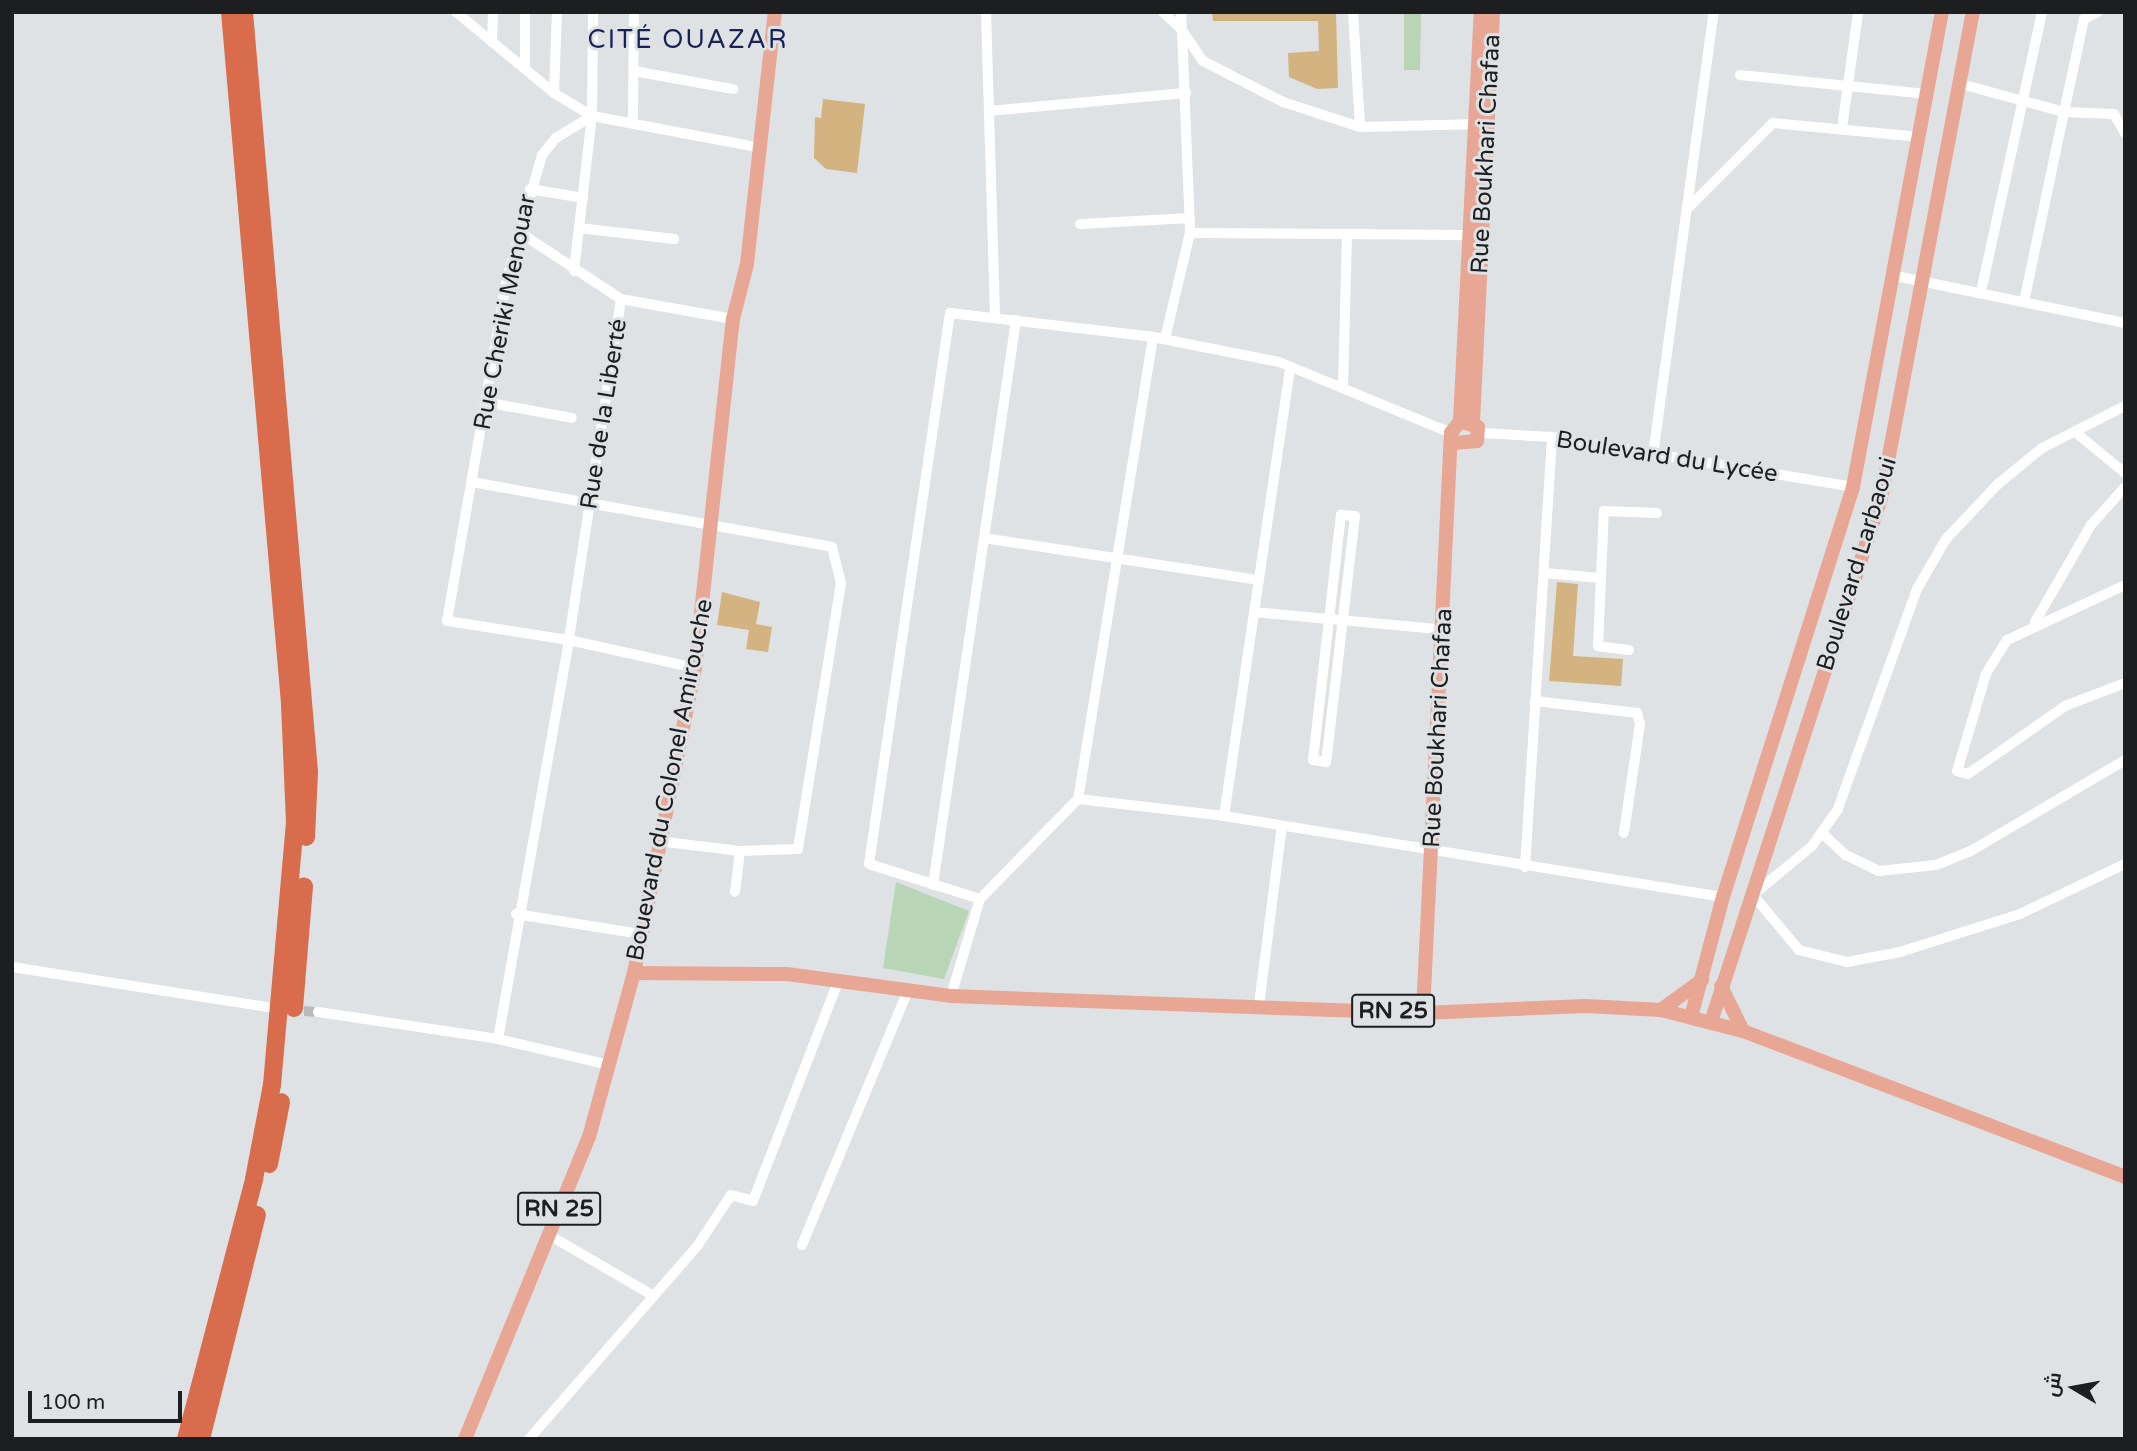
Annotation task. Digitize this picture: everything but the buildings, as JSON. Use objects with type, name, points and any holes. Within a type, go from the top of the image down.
[{"type":"highway","points":[[186,1439],[254,1179],[272,1085],[295,823],[290,703],[230,12]]},
{"type":"highway","points":[[201,1439],[276,1131],[303,939],[309,772],[244,12]]},
{"type":"main road","name":"Bouevard du Colonel Amirouche","points":[[466,1439],[549,1236],[610,1065],[634,973],[658,841],[695,668],[714,526],[733,319],[747,264],[775,12]]},
{"type":"main road","name":"Rue Boukhari Chafaa","points":[[1427,1012],[1446,631],[1463,433],[1481,124],[1481,12]]},
{"type":"main road","name":"Rue Boukhari Chafaa","points":[[1463,433],[1468,235],[1493,12]]},
{"type":"main road","name":"Boulevard Larbaoui","points":[[1691,1017],[1723,897],[1853,487],[1896,276],[1942,12]]},
{"type":"main road","name":"Boulevard Larbaoui","points":[[1711,1022],[1881,498],[1925,281],[1973,12]]},
{"type":"main road","name":"RN 25","points":[[634,973],[839,979],[951,996],[1427,1012],[1661,1010],[1743,1031],[2125,1177]]},
{"type":"main road","points":[[1661,1010],[1701,980],[1721,985],[1743,1031]]},
{"type":"street","points":[[456,12],[554,93],[592,116],[633,120],[761,148]]},
{"type":"street","points":[[492,42],[493,12]]},
{"type":"street","points":[[524,67],[525,12]]},
{"type":"street","points":[[554,93],[557,12]]},
{"type":"street","points":[[574,271],[592,116],[593,12]]},
{"type":"street","points":[[633,120],[634,12]]},
{"type":"street","points":[[986,12],[995,317]]},
{"type":"street","points":[[1163,12],[1182,30],[1203,61],[1283,102],[1360,127],[1481,124]]},
{"type":"street","points":[[951,996],[980,899],[1078,799],[1117,559],[1159,338],[1190,233],[1181,12]]},
{"type":"street","points":[[1353,12],[1360,127]]},
{"type":"street","points":[[1653,455],[1714,12]]},
{"type":"street","points":[[1842,128],[1858,12]]},
{"type":"street","points":[[1981,292],[2042,12]]},
{"type":"street","points":[[2024,302],[2084,19],[2098,12]]},
{"type":"street","points":[[634,71],[733,89]]},
{"type":"street","points":[[1740,75],[1928,94]]},
{"type":"street","points":[[1961,84],[2064,112],[2114,114],[2125,132]]},
{"type":"street","points":[[989,111],[1186,93]]},
{"type":"street","name":"Rue Cheriki Menouar","points":[[569,640],[447,621],[485,402],[530,189],[542,155],[556,138],[592,116]]},
{"type":"street","points":[[1687,209],[1773,123],[1920,137]]},
{"type":"street","points":[[530,189],[583,198]]},
{"type":"street","points":[[1080,224],[1190,218]]},
{"type":"street","points":[[579,228],[674,239]]},
{"type":"street","points":[[519,232],[574,271],[621,299]]},
{"type":"street","points":[[1190,233],[1468,235]]},
{"type":"street","points":[[1343,388],[1347,234]]},
{"type":"street","points":[[1896,276],[2125,323]]},
{"type":"street","name":"Rue de la Liberté","points":[[498,1039],[516,914],[569,640],[621,299],[733,319]]},
{"type":"street","name":"Boulevard du Lycée","points":[[933,885],[869,864],[950,313],[1159,338],[1290,367],[1463,433],[1552,437],[1853,487]]},
{"type":"street","points":[[980,899],[933,885],[1016,320]]},
{"type":"street","points":[[1224,816],[1290,367]]},
{"type":"street","points":[[485,402],[572,418]]},
{"type":"street","points":[[2125,406],[2042,448],[1998,484],[1946,539],[1926,570],[1847,786],[1822,833],[1771,882],[1753,895],[1799,950],[1847,962],[1900,952],[2020,914],[2125,864]]},
{"type":"street","points":[[2075,432],[2125,473]]},
{"type":"street","points":[[1525,867],[1552,437]]},
{"type":"street","points":[[472,482],[592,500],[832,547],[841,583],[798,849],[740,851],[658,841]]},
{"type":"street","points":[[2034,624],[2091,524],[2125,487]]},
{"type":"street","points":[[1629,650],[1598,646],[1604,511],[1657,513]]},
{"type":"street","points":[[1341,515],[1355,516],[1343,621],[1326,762],[1313,761],[1341,515]]},
{"type":"street","points":[[984,538],[1258,580]]},
{"type":"street","points":[[1544,573],[1601,578]]},
{"type":"street","points":[[2125,585],[2034,624],[2007,640],[1990,665],[1955,765],[1960,775],[2065,706],[2125,683]]},
{"type":"street","points":[[1255,612],[1446,631]]},
{"type":"street","points":[[569,640],[695,668]]},
{"type":"street","points":[[1535,701],[1637,713],[1640,724],[1624,833]]},
{"type":"street","points":[[1822,833],[1846,855],[1879,871],[1936,865],[1969,852],[2088,777],[2125,760]]},
{"type":"street","points":[[1078,799],[1224,816],[1437,853],[1723,897]]},
{"type":"street","points":[[1259,1006],[1282,826]]},
{"type":"street","points":[[735,892],[740,851]]},
{"type":"street","points":[[1765,909],[1771,882]]},
{"type":"street","points":[[516,914],[641,934]]},
{"type":"street","points":[[12,967],[273,1008]]},
{"type":"street","points":[[529,1439],[654,1296],[731,1195],[748,1202],[758,1191],[839,979]]},
{"type":"street","points":[[802,1245],[908,990]]},
{"type":"street","points":[[318,1012],[498,1039],[610,1065]]},
{"type":"street","points":[[549,1236],[654,1296]]},
{"type":"green space","points":[[1404,12],[1421,12],[1420,70],[1404,70]]},
{"type":"green space","points":[[896,882],[969,911],[944,979],[883,968]]},
{"type":"tunnel","points":[[289,1010],[318,1012]]},
{"type":"district","name":"CITÉ OUAZAR","points":[[688,40]]}]
